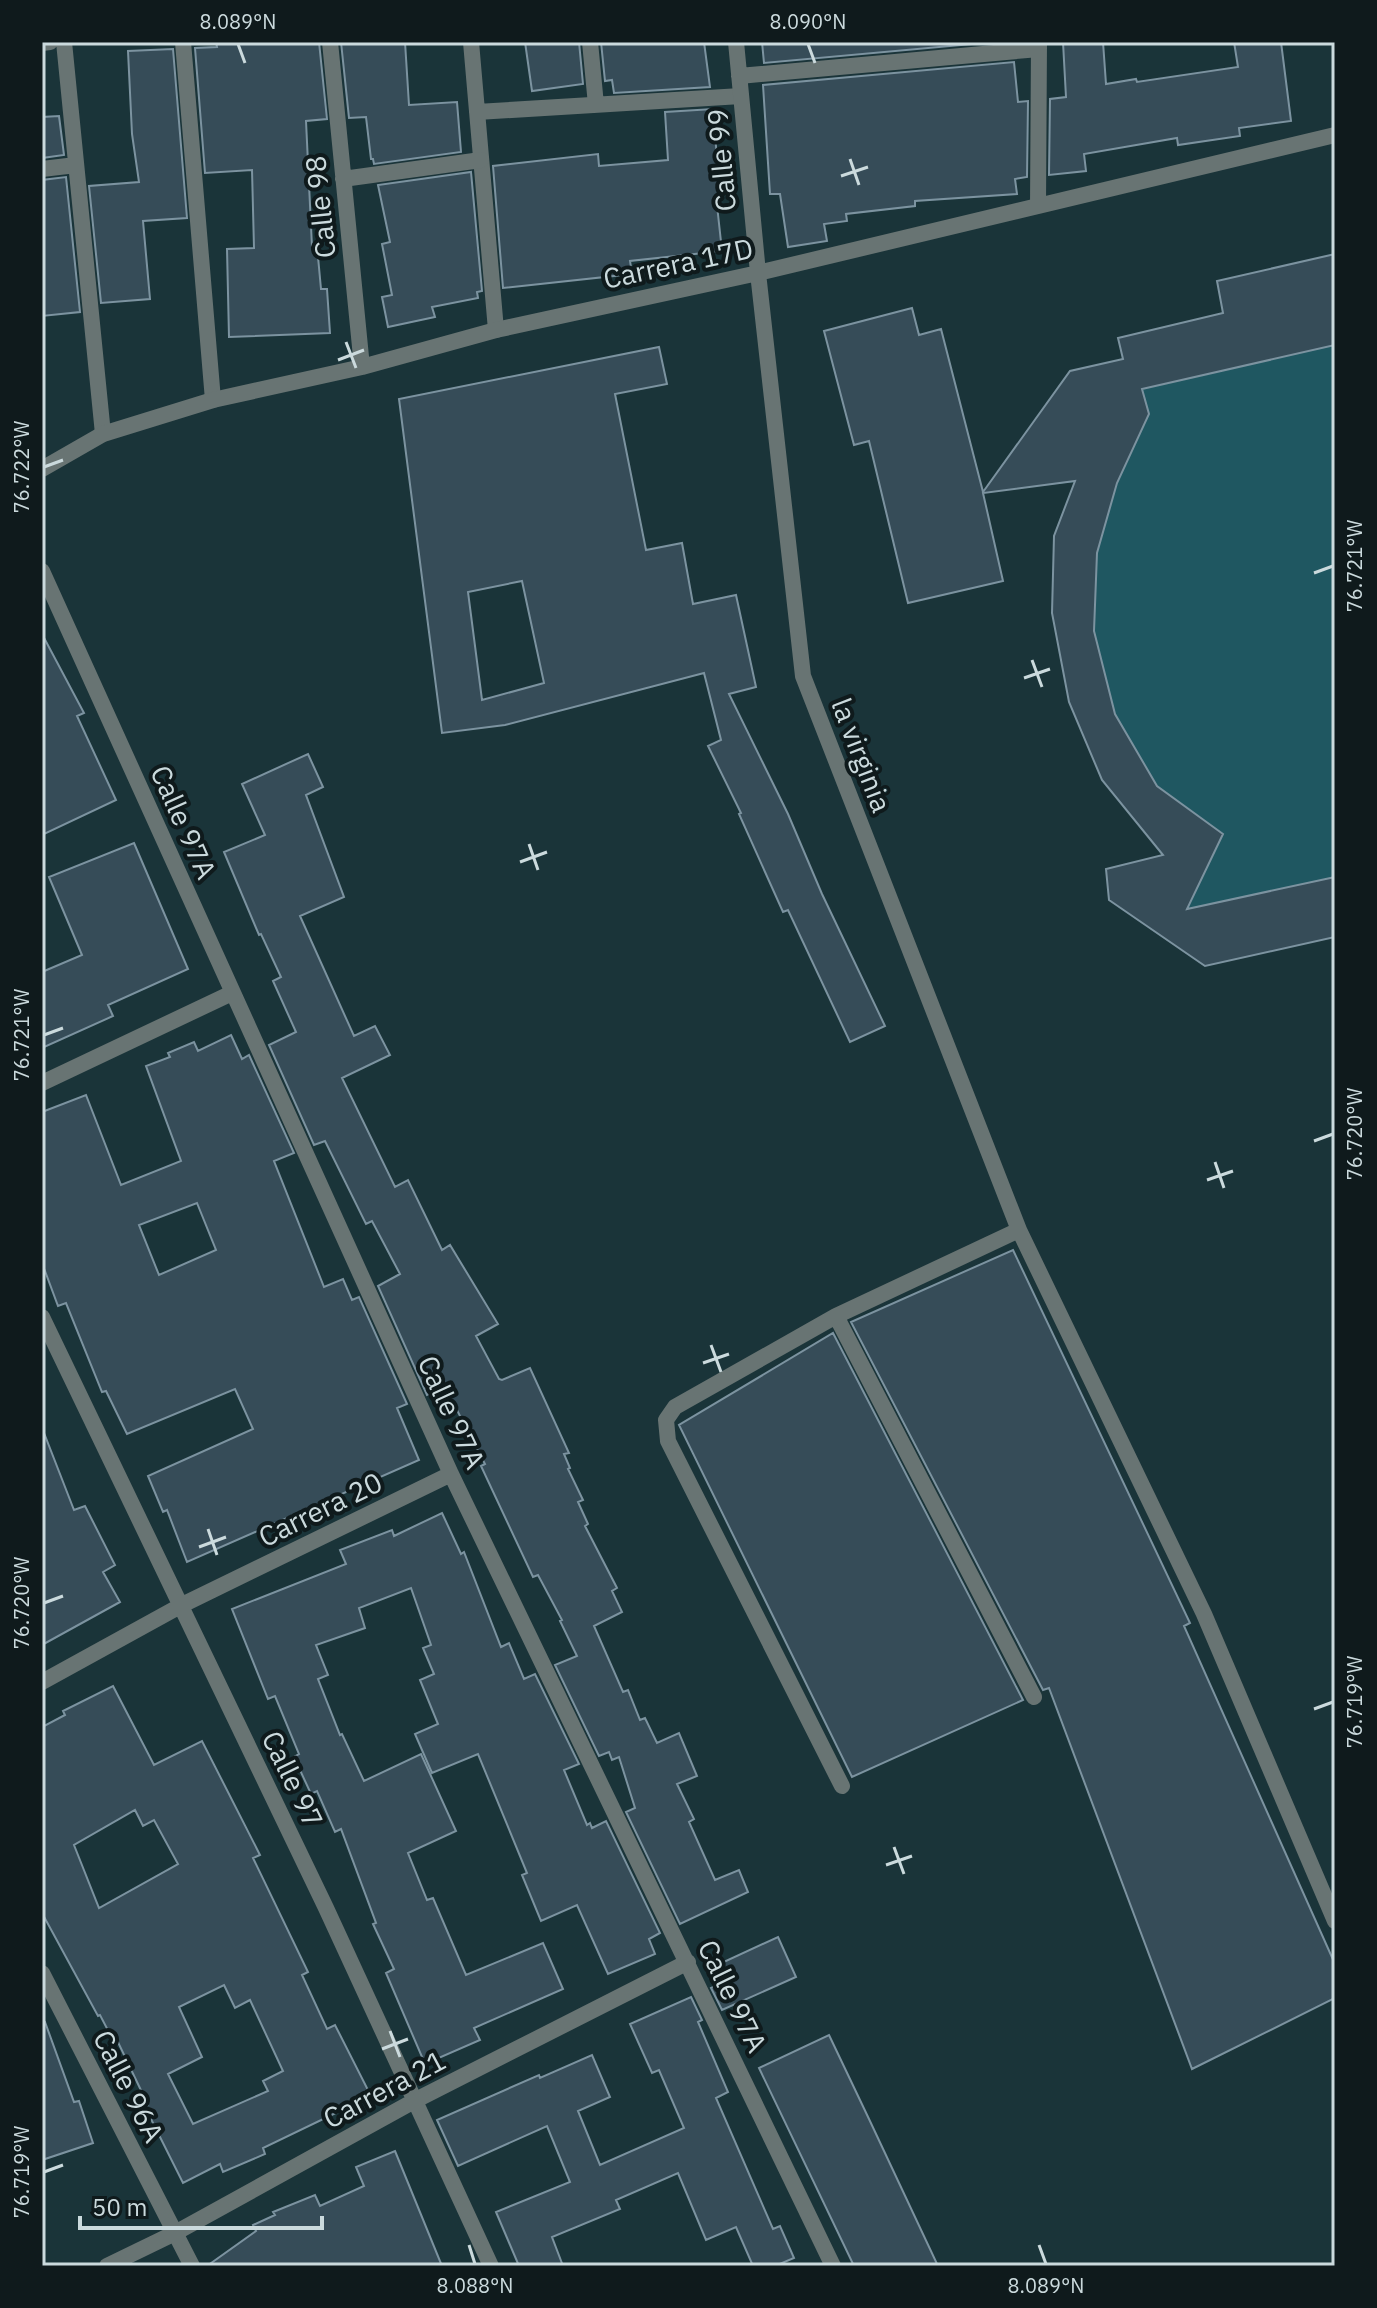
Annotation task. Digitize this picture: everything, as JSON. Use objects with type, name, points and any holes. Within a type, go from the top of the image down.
[{"type":"street","points":[[42,43],[50,42]]},
{"type":"street","points":[[64,42],[103,434]]},
{"type":"street","points":[[183,42],[213,400]]},
{"type":"street","name":"Calle 98","points":[[330,42],[362,367]]},
{"type":"street","points":[[471,42],[496,330]]},
{"type":"street","points":[[590,42],[596,105]]},
{"type":"street","name":"Calle 99","points":[[736,42],[758,273]]},
{"type":"street","points":[[739,76],[1039,45],[1038,206]]},
{"type":"street","points":[[477,112],[741,96]]},
{"type":"street","name":"Carrera 17D","points":[[42,469],[103,434],[213,400],[362,367],[496,330],[758,273],[1335,135]]},
{"type":"street","points":[[343,179],[481,160]]},
{"type":"street","points":[[42,169],[76,165]]},
{"type":"street","name":"la virginia","points":[[758,273],[803,676],[1019,1230],[1204,1614],[1335,1921]]},
{"type":"street","name":"Calle 97A","points":[[42,571],[451,1474],[833,2266]]},
{"type":"street","points":[[42,1083],[232,993]]},
{"type":"street","points":[[842,1786],[668,1441],[666,1420],[675,1407],[836,1316],[1019,1230]]},
{"type":"street","points":[[836,1316],[1034,1697]]},
{"type":"street","name":"Calle 97","points":[[42,1317],[182,1605],[491,2266]]},
{"type":"street","name":"Carrera 20","points":[[42,1682],[182,1605],[451,1474]]},
{"type":"street","name":"Carrera 21","points":[[107,2266],[175,2233],[416,2100],[688,1962]]},
{"type":"street","name":"Calle 96A","points":[[42,1973],[192,2266]]},
{"type":"shaded area","points":[[1335,254],[1335,937],[1205,966],[1109,900],[1163,855],[1102,780],[1075,482],[1019,488],[1012,451],[1070,371],[1123,359],[1118,338],[1223,313],[1217,281]]},
{"type":"building","points":[[216,42],[319,42],[327,119],[306,121],[312,247],[317,246],[321,289],[327,289],[330,333],[229,337],[227,249],[254,248],[252,170],[205,173],[195,48],[217,47]]},
{"type":"building","points":[[341,42],[405,42],[409,105],[457,102],[461,152],[374,164],[366,117],[349,118]]},
{"type":"building","points":[[525,42],[579,42],[583,84],[532,91]]},
{"type":"building","points":[[601,42],[704,42],[710,87],[614,93],[612,80],[605,81]]},
{"type":"building","points":[[762,42],[994,42],[764,63]]},
{"type":"building","points":[[1063,42],[1103,42],[1106,84],[1238,67],[1234,42],[1281,42],[1291,121],[1239,128],[1240,136],[1178,145],[1177,138],[1084,154],[1086,171],[1049,175],[1050,99],[1066,97]]},
{"type":"building","points":[[173,49],[187,218],[143,221],[150,299],[101,303],[89,186],[139,182],[132,134],[128,51]]},
{"type":"building","points":[[1014,62],[1018,102],[1028,101],[1027,177],[1015,179],[1017,194],[915,201],[915,206],[846,214],[847,221],[824,224],[827,241],[788,247],[780,194],[770,194],[763,85]]},
{"type":"building","points":[[713,109],[720,196],[716,196],[722,251],[630,261],[632,274],[503,288],[493,166],[598,154],[599,166],[668,160],[665,112]]},
{"type":"building","points":[[59,116],[64,155],[42,158],[42,117]]},
{"type":"building","points":[[471,172],[482,291],[477,292],[478,298],[432,307],[435,317],[388,327],[382,297],[392,295],[382,244],[390,242],[378,185]]},
{"type":"building","points":[[66,177],[80,312],[42,316],[42,180]]},
{"type":"building","points":[[1335,254],[1335,345],[1142,389],[1149,414],[1117,483],[1097,553],[1094,631],[1115,714],[1157,786],[1223,834],[1187,909],[1335,877],[1335,937],[1205,966],[1109,900],[1106,869],[1163,855],[1102,780],[1069,702],[1052,613],[1054,536],[1075,481],[983,493],[1003,581],[908,603],[869,441],[854,445],[824,331],[912,308],[919,335],[941,329],[983,492],[1070,371],[1123,359],[1118,338],[1223,313],[1217,281]]},
{"type":"building","points":[[659,347],[667,384],[615,394],[646,550],[682,543],[693,604],[736,595],[756,687],[729,694],[885,1026],[850,1042],[788,910],[783,912],[741,813],[708,746],[721,740],[704,673],[505,725],[442,733],[399,399]],"holes":[[[522,581],[544,683],[482,700],[468,592]]]},
{"type":"building","points":[[42,634],[84,713],[77,716],[116,800],[42,835]]},
{"type":"building","points":[[308,754],[323,787],[306,795],[344,897],[300,916],[354,1036],[375,1026],[390,1055],[342,1078],[395,1187],[408,1180],[442,1250],[450,1245],[498,1324],[476,1336],[499,1379],[530,1368],[569,1453],[564,1454],[583,1500],[578,1502],[588,1524],[585,1526],[617,1588],[612,1591],[622,1612],[594,1626],[623,1692],[628,1690],[640,1720],[645,1718],[657,1743],[679,1733],[697,1776],[677,1784],[694,1819],[689,1822],[715,1880],[739,1870],[748,1892],[680,1924],[626,1812],[635,1808],[619,1757],[612,1760],[609,1752],[599,1756],[555,1665],[577,1656],[562,1620],[538,1575],[533,1577],[481,1466],[485,1464],[445,1387],[427,1395],[378,1286],[400,1274],[372,1221],[366,1224],[325,1141],[314,1145],[269,1045],[296,1032],[273,981],[281,977],[259,935],[224,852],[265,835],[242,784]]},
{"type":"building","points":[[134,843],[188,969],[108,1005],[113,1016],[42,1048],[42,972],[82,955],[49,877]]},
{"type":"building","points":[[231,1035],[242,1059],[249,1055],[294,1153],[274,1161],[324,1287],[343,1279],[352,1300],[359,1297],[407,1404],[397,1408],[419,1460],[187,1562],[167,1510],[163,1512],[148,1476],[253,1429],[235,1389],[127,1434],[106,1391],[102,1392],[66,1303],[58,1306],[42,1263],[42,1112],[86,1095],[121,1185],[181,1161],[146,1066],[170,1057],[168,1053],[194,1042],[198,1051]],"holes":[[[197,1203],[216,1250],[159,1275],[139,1225]]]},
{"type":"building","points":[[1013,1250],[1190,1623],[1184,1626],[1335,1964],[1335,1998],[1192,2069],[1049,1688],[1043,1690],[851,1322]]},
{"type":"building","points":[[833,1333],[1023,1700],[852,1777],[679,1425]]},
{"type":"building","points":[[42,1433],[74,1510],[85,1506],[115,1565],[103,1572],[120,1602],[42,1645]]},
{"type":"building","points":[[442,1513],[461,1554],[464,1552],[501,1647],[509,1643],[524,1679],[535,1674],[579,1764],[564,1770],[587,1825],[590,1823],[592,1828],[606,1821],[660,1933],[649,1939],[655,1954],[608,1974],[577,1905],[541,1921],[522,1875],[527,1873],[478,1754],[432,1773],[415,1734],[438,1724],[420,1680],[434,1674],[423,1648],[431,1645],[411,1588],[359,1608],[365,1628],[316,1645],[328,1675],[318,1679],[340,1735],[364,1781],[421,1754],[456,1831],[408,1853],[427,1900],[433,1898],[466,1975],[543,1943],[563,1989],[474,2028],[480,2040],[425,2064],[386,1973],[394,1969],[373,1924],[376,1923],[341,1829],[335,1832],[317,1791],[311,1794],[294,1757],[299,1754],[275,1696],[268,1699],[232,1609],[346,1564],[340,1550],[392,1530],[394,1536]]},
{"type":"building","points":[[113,1686],[154,1765],[202,1741],[260,1855],[253,1858],[308,1972],[302,1975],[327,2029],[335,2025],[371,2096],[263,2148],[265,2154],[223,2172],[220,2164],[183,2183],[145,2107],[148,2105],[116,2038],[113,2040],[98,2016],[42,1913],[42,1727],[65,1715],[63,1711]],"holes":[[[135,1810],[143,1826],[154,1820],[178,1864],[99,1908],[74,1845]],[[224,1985],[235,2008],[250,2000],[283,2071],[263,2081],[268,2091],[193,2124],[168,2074],[202,2057],[179,2007]]]},
{"type":"building","points":[[778,1937],[796,1977],[722,2010],[711,1988],[722,1983],[715,1966]]},
{"type":"building","points":[[691,1997],[702,2020],[698,2022],[728,2092],[716,2098],[773,2229],[780,2226],[794,2258],[775,2266],[753,2266],[736,2227],[706,2240],[678,2173],[616,2200],[620,2209],[552,2237],[563,2266],[519,2266],[496,2212],[570,2182],[547,2126],[458,2166],[437,2120],[592,2055],[610,2097],[578,2111],[600,2165],[684,2128],[659,2070],[652,2073],[630,2024]]},
{"type":"building","points":[[45,2022],[74,2102],[79,2101],[93,2143],[42,2160],[42,2023]]},
{"type":"building","points":[[829,2035],[938,2266],[854,2266],[759,2068]]},
{"type":"building","points":[[395,2151],[442,2266],[207,2266],[256,2231],[253,2225],[275,2215],[273,2212],[315,2195],[320,2206],[364,2186],[356,2167]]}]
